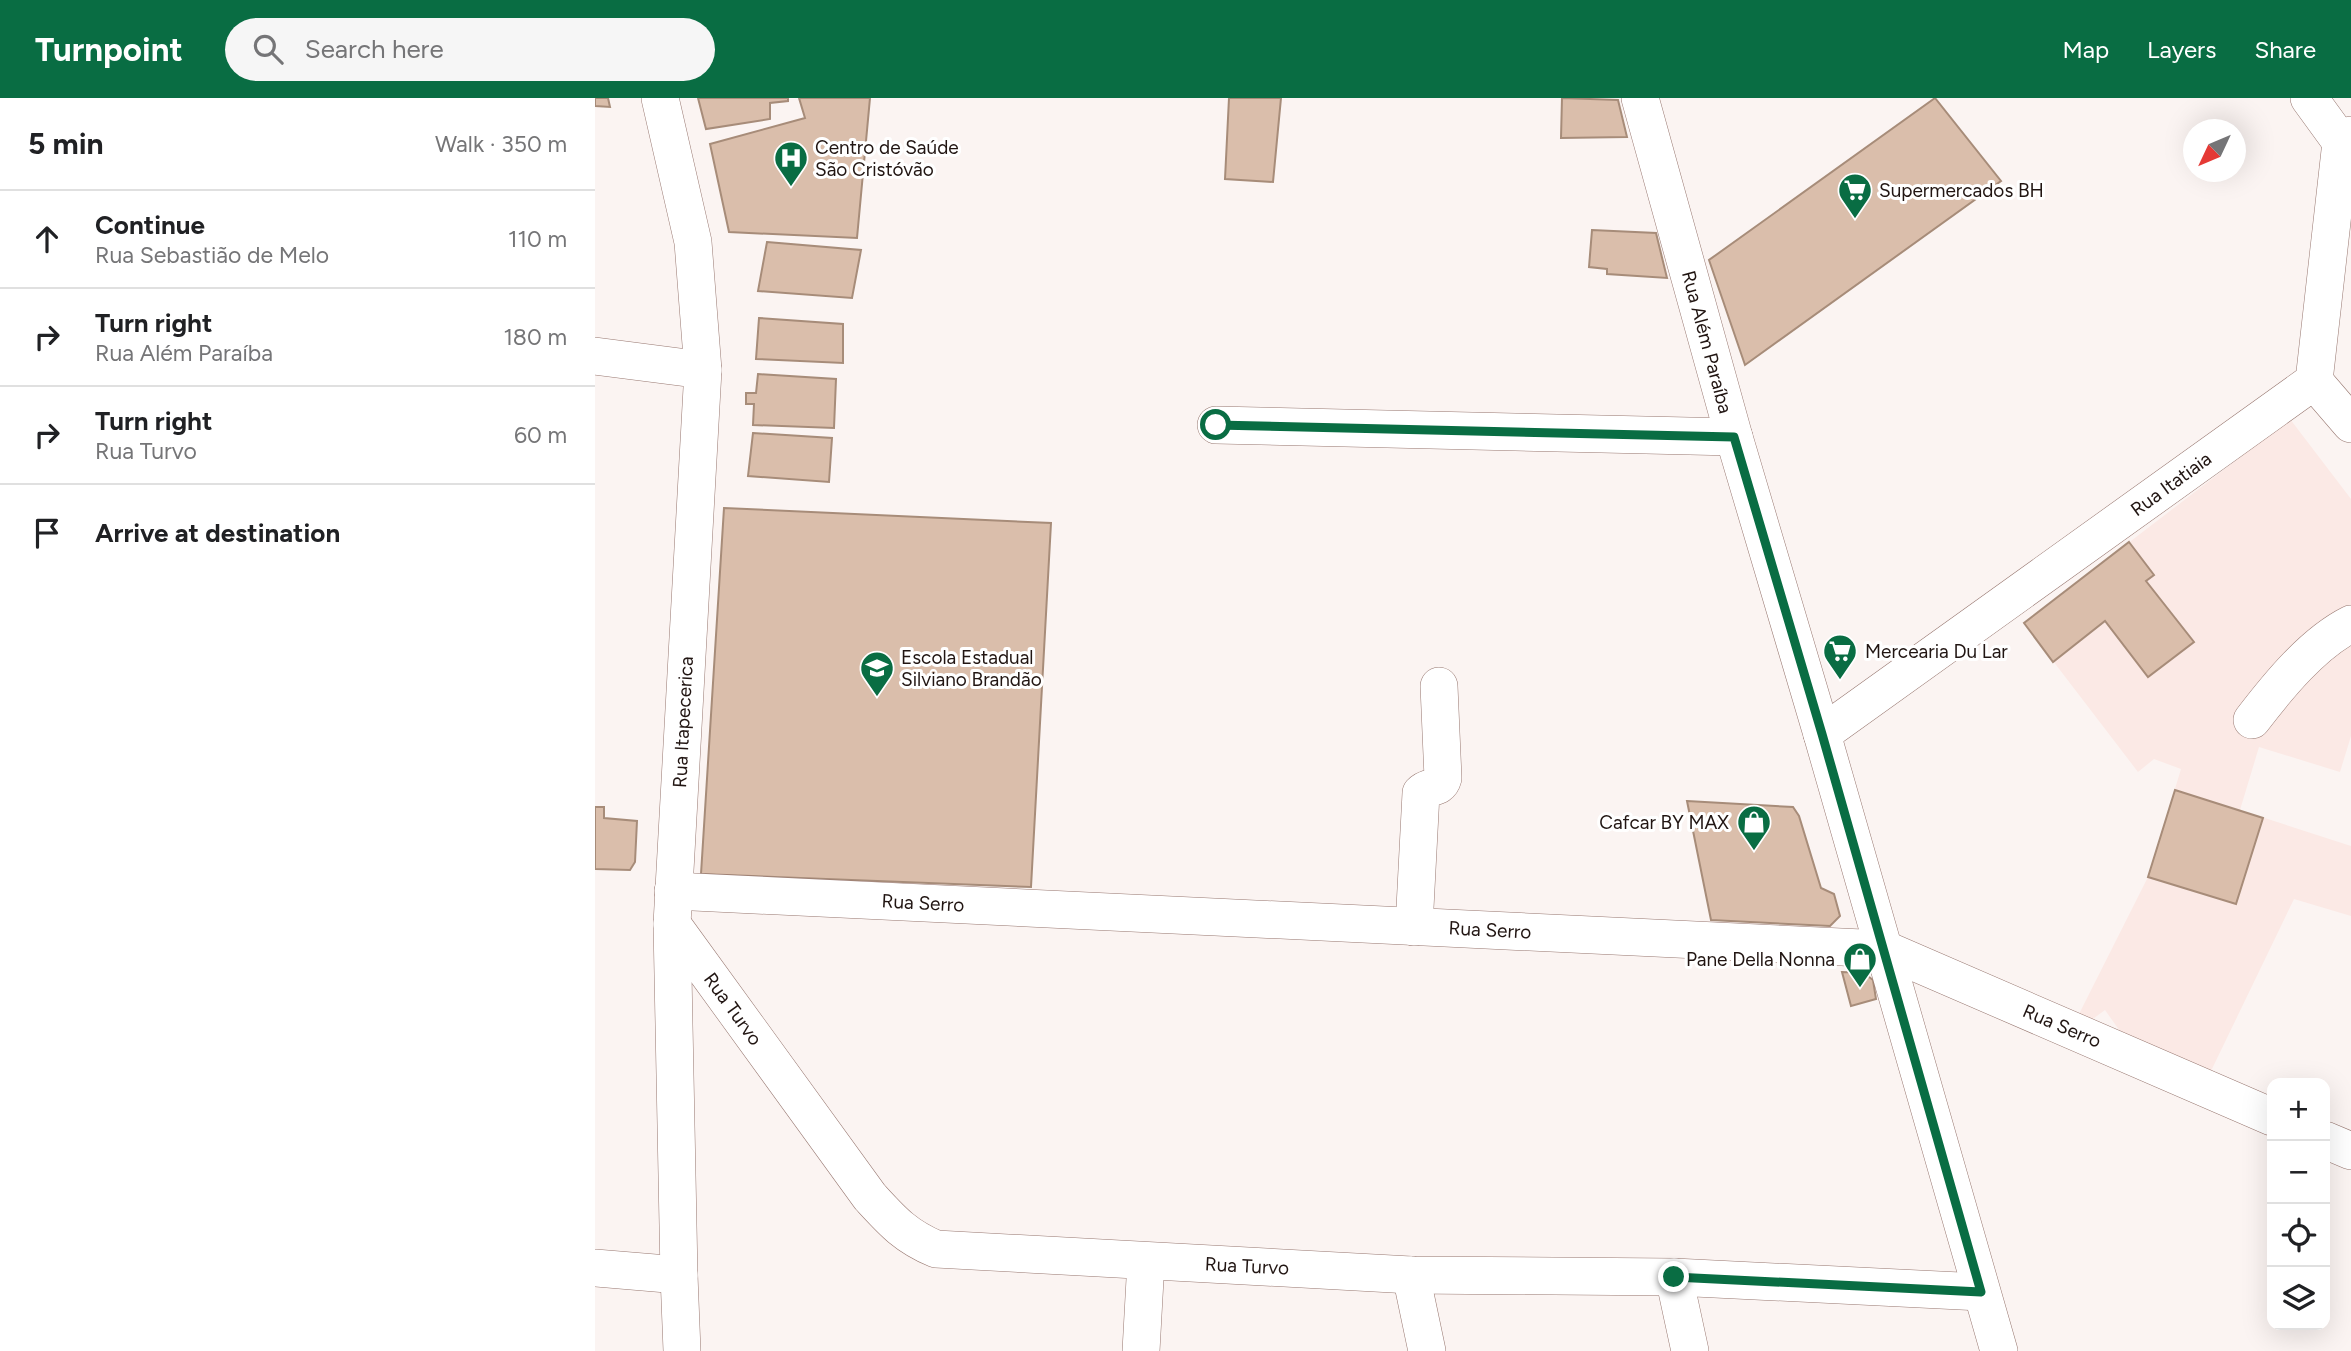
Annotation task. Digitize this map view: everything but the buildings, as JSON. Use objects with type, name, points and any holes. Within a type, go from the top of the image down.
[{"type":"street","name":"Rua Itapecerica","points":[[660,98],[694,242],[703,370],[673,907],[679,1275],[683,1351]]},
{"type":"street","name":"Rua Além Paraíba","points":[[1640,98],[1734,437],[1999,1351]]},
{"type":"street","points":[[2309,98],[2346,138],[2314,381],[2351,424]]},
{"type":"street","points":[[595,356],[703,370]]},
{"type":"street","name":"Rua Itatiaia","points":[[1822,734],[2314,381]]},
{"type":"street","points":[[1216,425],[1734,437]]},
{"type":"street","points":[[2252,720],[2270,696],[2329,636],[2351,624]]},
{"type":"street","points":[[1414,927],[1421,793],[1426,788],[1437,787],[1443,778],[1439,686]]},
{"type":"street","name":"Rua Serro","points":[[673,907],[1414,927],[1884,949],[2267,1115]]},
{"type":"street","name":"Rua Turvo","points":[[673,907],[870,1197],[899,1229],[936,1249],[1411,1275],[1674,1277],[1981,1292]]},
{"type":"street","points":[[2327,1141],[2351,1151]]},
{"type":"street","points":[[1141,1351],[1146,1261]]},
{"type":"street","points":[[595,1268],[679,1275]]},
{"type":"street","points":[[1411,1275],[1427,1351]]},
{"type":"street","points":[[1674,1277],[1690,1351]]},
{"type":"shaded area","points":[[2290,419],[2351,499],[2351,736],[2340,772],[2259,747],[2240,810],[2351,846],[2351,916],[2294,899],[2211,1071],[2122,1034],[2105,1010],[2090,1021],[2078,1016],[2148,877],[2181,769],[2154,759],[2138,772],[2024,623]]},
{"type":"place","name":"Centro de Saúde São Cristóvão","points":[[791,188]]},
{"type":"place","name":"Supermercados BH","points":[[1855,220]]},
{"type":"place","name":"Mercearia Du Lar","points":[[1840,681]]},
{"type":"place","name":"Escola Estadual Silviano Brandão","points":[[877,698]]},
{"type":"place","name":"Cafcar BY MAX","points":[[1754,852]]},
{"type":"place","name":"Pane Della Nonna","points":[[1860,989]]},
{"type":"route","points":[[1216,425],[1734,437],[1822,734],[1981,1292],[1674,1277]]}]
